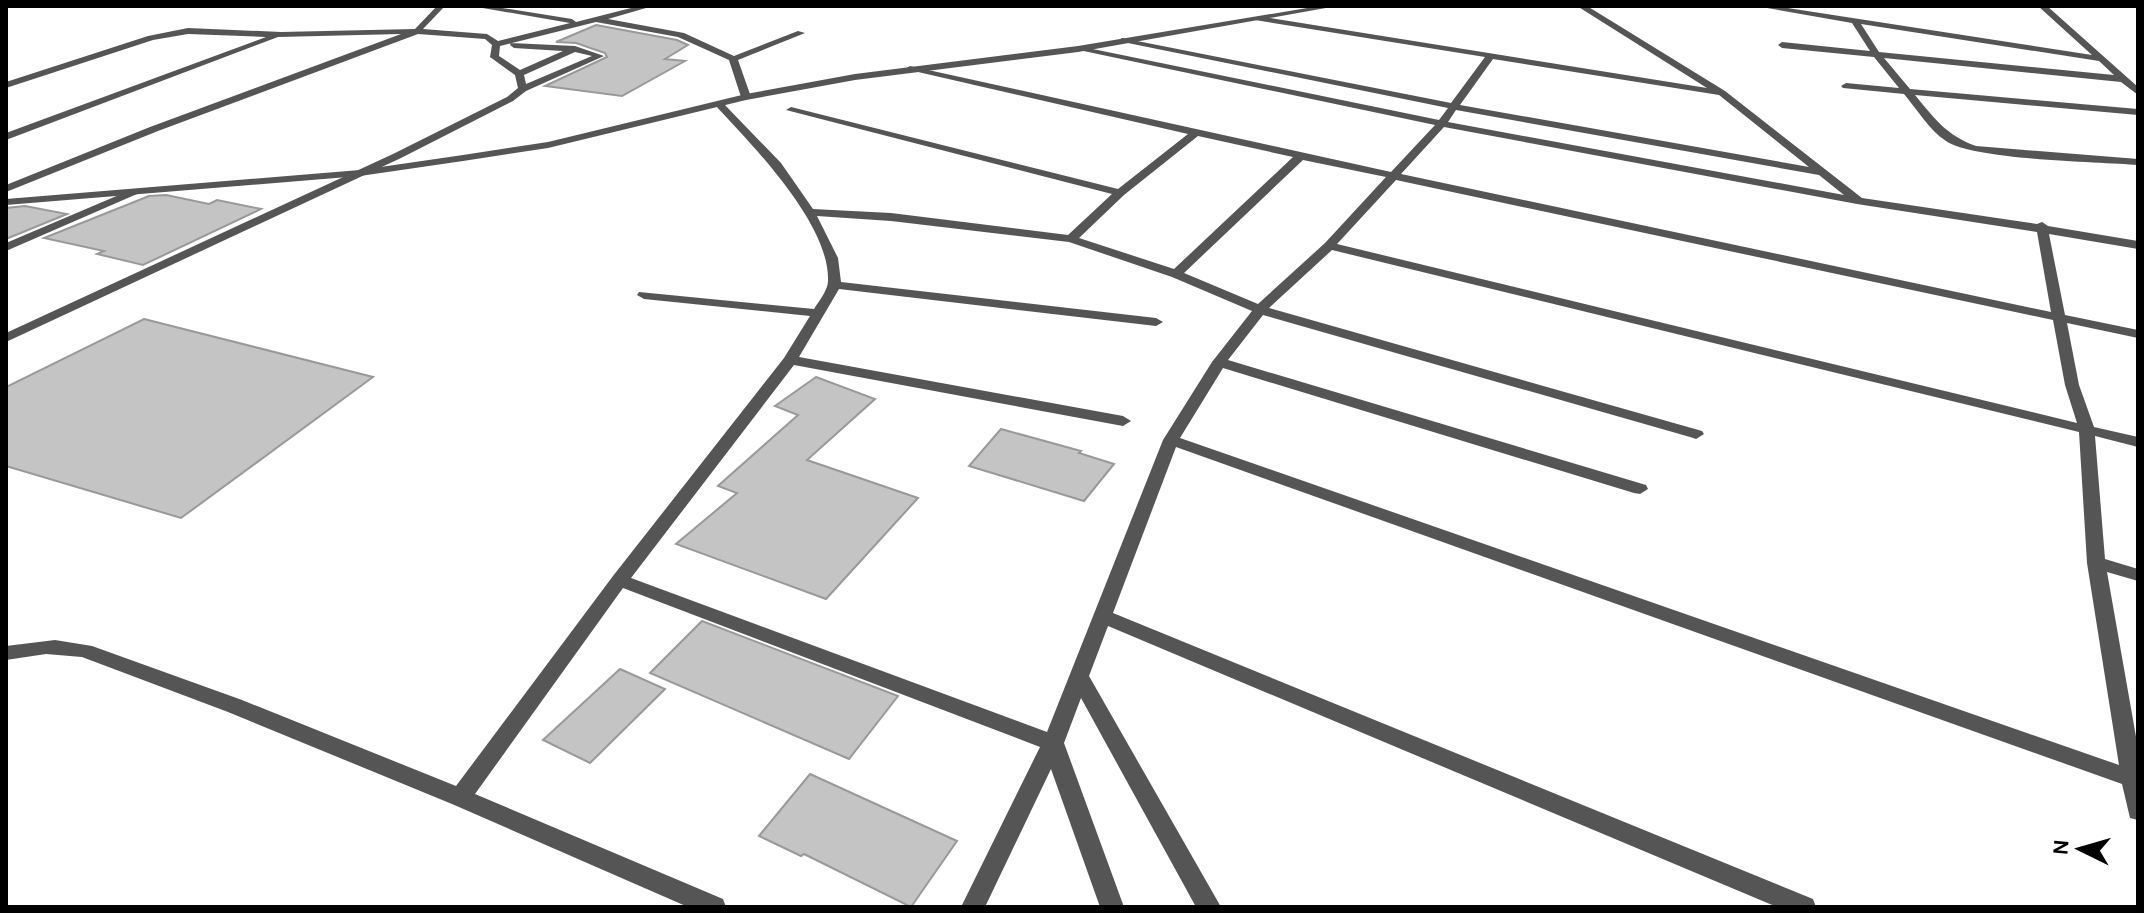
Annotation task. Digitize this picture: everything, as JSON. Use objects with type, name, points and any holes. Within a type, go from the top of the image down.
[{"type":"street","points":[[6,189],[154,129],[417,31],[441,6]]},
{"type":"street","points":[[475,6],[579,22]]},
{"type":"street","points":[[496,44],[649,6]]},
{"type":"street","points":[[6,202],[360,173],[548,145],[746,97],[910,69],[1078,49],[1333,6]]},
{"type":"street","points":[[1581,6],[1722,93],[1859,201]]},
{"type":"street","points":[[1760,6],[2100,59]]},
{"type":"street","points":[[1826,6],[2087,46]]},
{"type":"street","points":[[2042,6],[2138,92]]},
{"type":"street","points":[[1258,18],[1722,93]]},
{"type":"street","points":[[594,19],[670,29],[706,43],[733,59],[746,97]]},
{"type":"street","points":[[1854,20],[1876,54],[1952,141],[1975,149],[2138,162]]},
{"type":"street","points":[[6,85],[166,34],[206,30],[281,35],[417,31],[487,37],[496,44],[575,49],[600,56],[523,89],[485,112],[360,173],[6,338]]},
{"type":"street","points":[[733,59],[801,33]]},
{"type":"street","points":[[6,137],[281,35]]},
{"type":"street","points":[[1122,41],[1455,107],[1824,173]]},
{"type":"street","points":[[496,44],[494,57],[519,74],[523,89]]},
{"type":"street","points":[[1782,45],[2122,79]]},
{"type":"street","points":[[519,74],[575,49]]},
{"type":"street","points":[[1078,49],[1442,123],[1859,201],[2042,226],[2138,245]]},
{"type":"street","points":[[973,907],[1053,743],[1171,440],[1219,362],[1260,310],[1329,246],[1394,176],[1455,107],[1490,57]]},
{"type":"street","points":[[910,69],[1301,156],[2138,334]]},
{"type":"street","points":[[6,79],[21,80]]},
{"type":"street","points":[[1846,86],[2138,112]]},
{"type":"street","points":[[460,797],[619,580],[790,360],[835,285],[832,258],[809,212],[777,165],[719,104]]},
{"type":"street","points":[[791,110],[1120,193]]},
{"type":"street","points":[[1071,239],[1120,193],[1197,132]]},
{"type":"street","points":[[1176,274],[1301,156]]},
{"type":"street","points":[[6,247],[133,192]]},
{"type":"street","points":[[809,212],[891,217],[1071,239],[1176,274],[1260,310],[1696,434]]},
{"type":"street","points":[[2042,226],[2072,385],[2087,429],[2096,563],[2138,811]]},
{"type":"street","points":[[1329,246],[2138,442]]},
{"type":"street","points":[[835,285],[1156,322]]},
{"type":"street","points":[[644,295],[818,313]]},
{"type":"street","points":[[790,360],[1123,421]]},
{"type":"street","points":[[1219,362],[1640,489]]},
{"type":"street","points":[[1171,440],[2134,779]]},
{"type":"street","points":[[2096,563],[2138,575]]},
{"type":"street","points":[[619,580],[1053,743],[1112,907]]},
{"type":"street","points":[[1102,616],[1804,907]]},
{"type":"street","points":[[6,653],[33,646],[66,646],[85,651],[235,706],[460,797],[714,907]]},
{"type":"street","points":[[1080,678],[1209,907]]},
{"type":"building","points":[[596,25],[677,40],[688,45],[665,59],[685,61],[622,96],[545,86],[607,57],[605,53],[576,43],[556,42]]},
{"type":"building","points":[[166,195],[209,204],[217,200],[261,209],[143,265],[97,254],[104,251],[44,238],[149,196]]},
{"type":"building","points":[[25,206],[67,214],[6,239],[6,208]]},
{"type":"building","points":[[144,319],[373,377],[181,518],[6,466],[6,387]]},
{"type":"building","points":[[816,377],[875,399],[807,460],[918,498],[826,599],[676,544],[737,493],[718,486],[798,415],[775,406]]},
{"type":"building","points":[[1001,429],[1081,451],[1079,453],[1114,464],[1084,501],[969,466]]},
{"type":"building","points":[[702,621],[898,696],[849,759],[650,673]]},
{"type":"building","points":[[620,669],[665,689],[590,763],[543,740]]},
{"type":"building","points":[[810,774],[957,841],[911,907],[804,854],[801,856],[759,836]]}]
